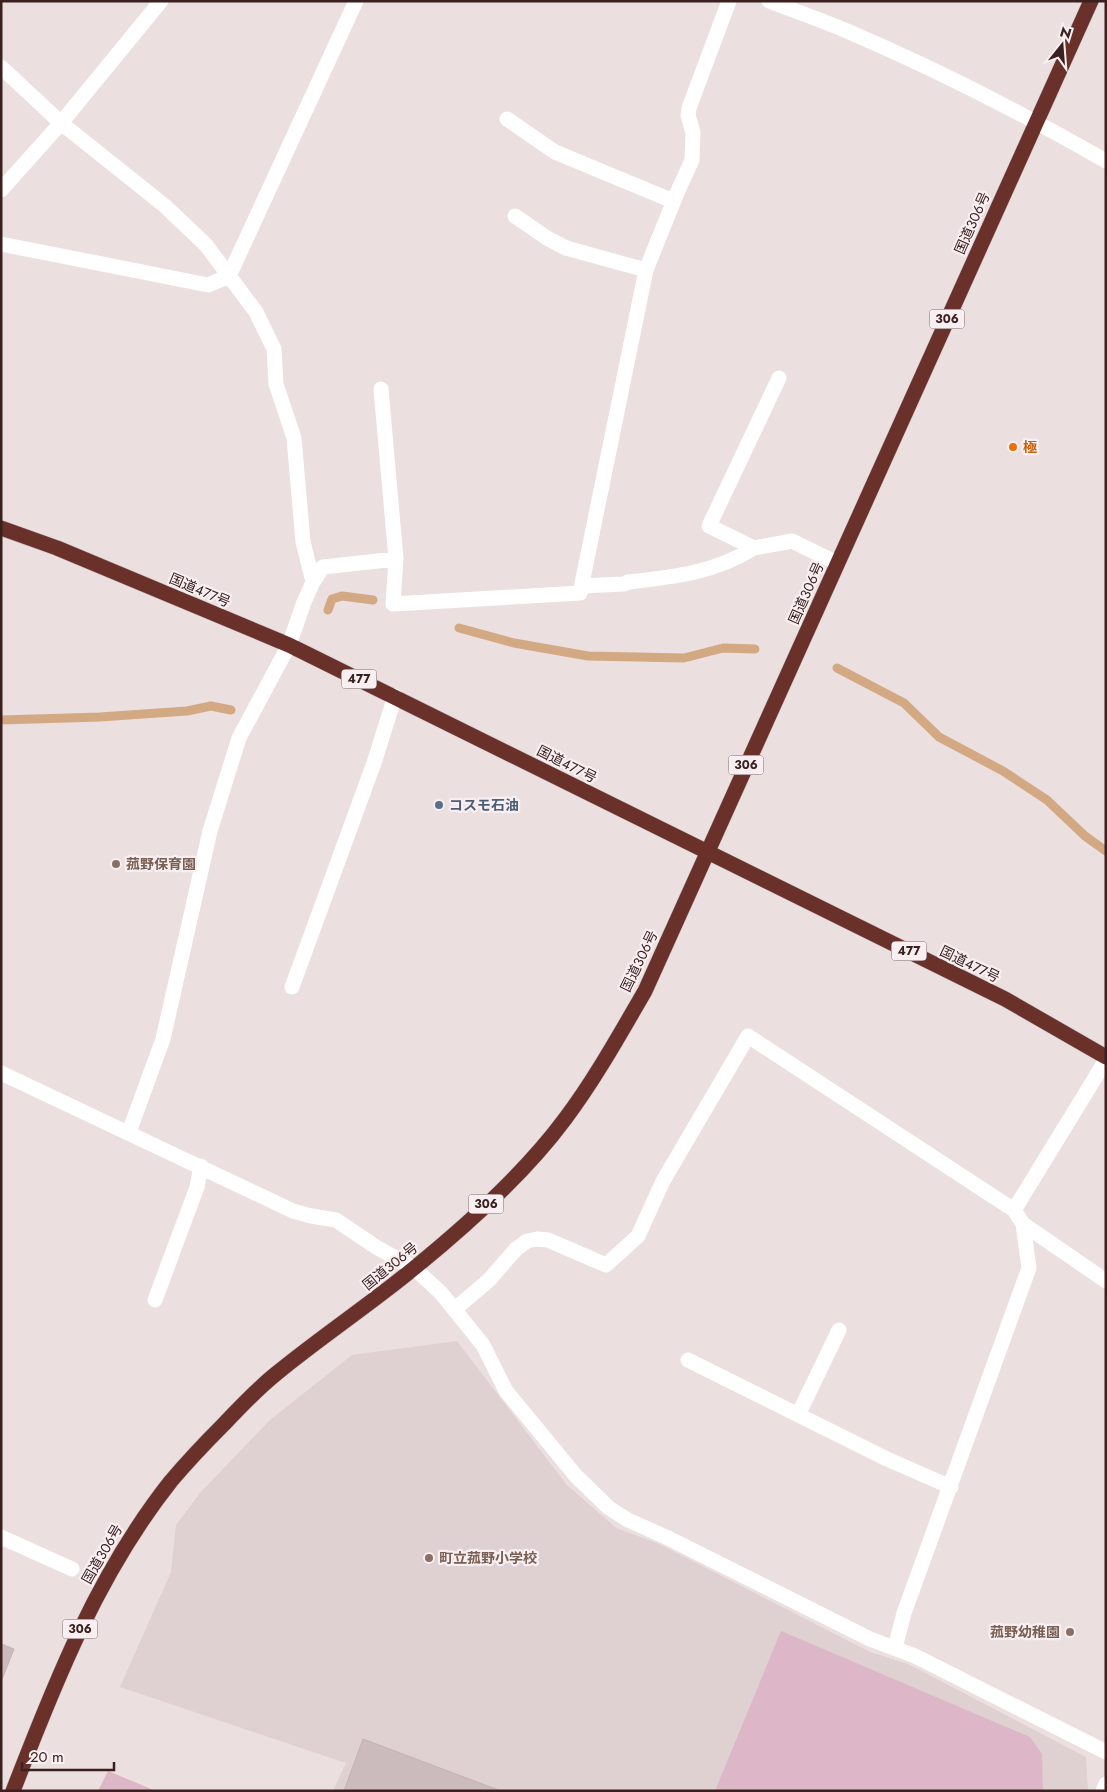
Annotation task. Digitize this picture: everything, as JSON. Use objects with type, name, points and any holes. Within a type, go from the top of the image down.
[{"type":"highway","name":"国道306号","points":[[13,1791],[70,1650],[90,1609],[133,1532],[172,1480],[274,1375],[414,1268],[461,1228],[525,1167],[565,1119],[610,1051],[645,991],[708,853],[784,678],[1091,1]]},
{"type":"highway","name":"国道477号","points":[[1,528],[57,548],[289,645],[1005,999],[1106,1058]]},
{"type":"street","points":[[1,190],[61,123],[161,1]]},
{"type":"street","points":[[1,244],[208,286],[229,276],[356,1]]},
{"type":"street","points":[[381,388],[396,559],[393,604],[580,593],[646,270],[673,201],[692,160],[693,133],[688,115],[689,108],[728,1]]},
{"type":"street","points":[[768,1],[846,31],[1036,121],[1106,161]]},
{"type":"street","points":[[1,67],[61,123],[165,206],[206,246],[256,312],[274,350],[276,384],[294,438],[302,542],[313,582]]},
{"type":"street","points":[[507,119],[555,152],[673,201]]},
{"type":"street","points":[[515,216],[547,238],[566,248],[646,270]]},
{"type":"street","points":[[754,548],[709,526],[779,378]]},
{"type":"street","points":[[582,586],[624,584],[675,577],[715,567],[736,559],[754,548],[792,541],[837,563]]},
{"type":"street","points":[[130,1132],[163,1039],[210,831],[239,738],[289,645],[313,582],[323,567],[396,559]]},
{"type":"street","points":[[292,987],[374,763],[395,696]]},
{"type":"street","points":[[455,1309],[489,1280],[516,1249],[527,1241],[537,1239],[548,1240],[606,1265],[630,1244],[638,1236],[663,1181],[748,1036],[1014,1210],[1023,1224],[1106,1281]]},
{"type":"street","points":[[1014,1210],[1106,1058]]},
{"type":"street","points":[[1,1072],[293,1210],[311,1216],[336,1220],[376,1247],[414,1268],[455,1309],[483,1345],[506,1391],[576,1476],[608,1508],[628,1520],[870,1638],[915,1656],[1106,1752]]},
{"type":"street","points":[[155,1300],[197,1187],[201,1166]]},
{"type":"street","points":[[895,1648],[904,1613],[1029,1268],[1023,1224]]},
{"type":"street","points":[[798,1415],[839,1330]]},
{"type":"street","points":[[688,1360],[887,1459],[951,1487]]},
{"type":"street","points":[[1,1537],[72,1570]]},
{"type":"street","points":[[1103,1791],[1106,1784]]},
{"type":"shaded area","name":"町立菰野小学校","points":[[457,1341],[566,1484],[616,1528],[659,1544],[870,1652],[908,1664],[1086,1757],[1088,1791],[333,1791],[346,1763],[120,1687],[171,1572],[176,1525],[200,1493],[270,1420],[352,1355]]},
{"type":"shaded area","points":[[781,1631],[1030,1737],[1042,1754],[1043,1791],[715,1791]]},
{"type":"shaded area","points":[[108,1771],[156,1791],[98,1791]]},
{"type":"building","points":[[1,1644],[14,1649],[1,1682]]},
{"type":"building","points":[[363,1739],[501,1791],[344,1791]]},
{"type":"waterway","points":[[328,610],[332,599],[342,596],[373,600]]},
{"type":"waterway","points":[[459,628],[514,643],[588,656],[684,658],[723,648],[755,649]]},
{"type":"waterway","points":[[837,668],[904,703],[939,737],[1003,771],[1047,800],[1085,836],[1106,851]]},
{"type":"waterway","points":[[1,720],[100,717],[187,711],[211,706],[231,710]]},
{"type":"place","name":"極","points":[[1013,447]]},
{"type":"place","name":"コスモ石油","points":[[439,805]]},
{"type":"place","name":"菰野保育園","points":[[116,864]]},
{"type":"place","name":"町立菰野小学校","points":[[429,1558]]},
{"type":"place","name":"菰野幼稚園","points":[[1070,1632]]}]
